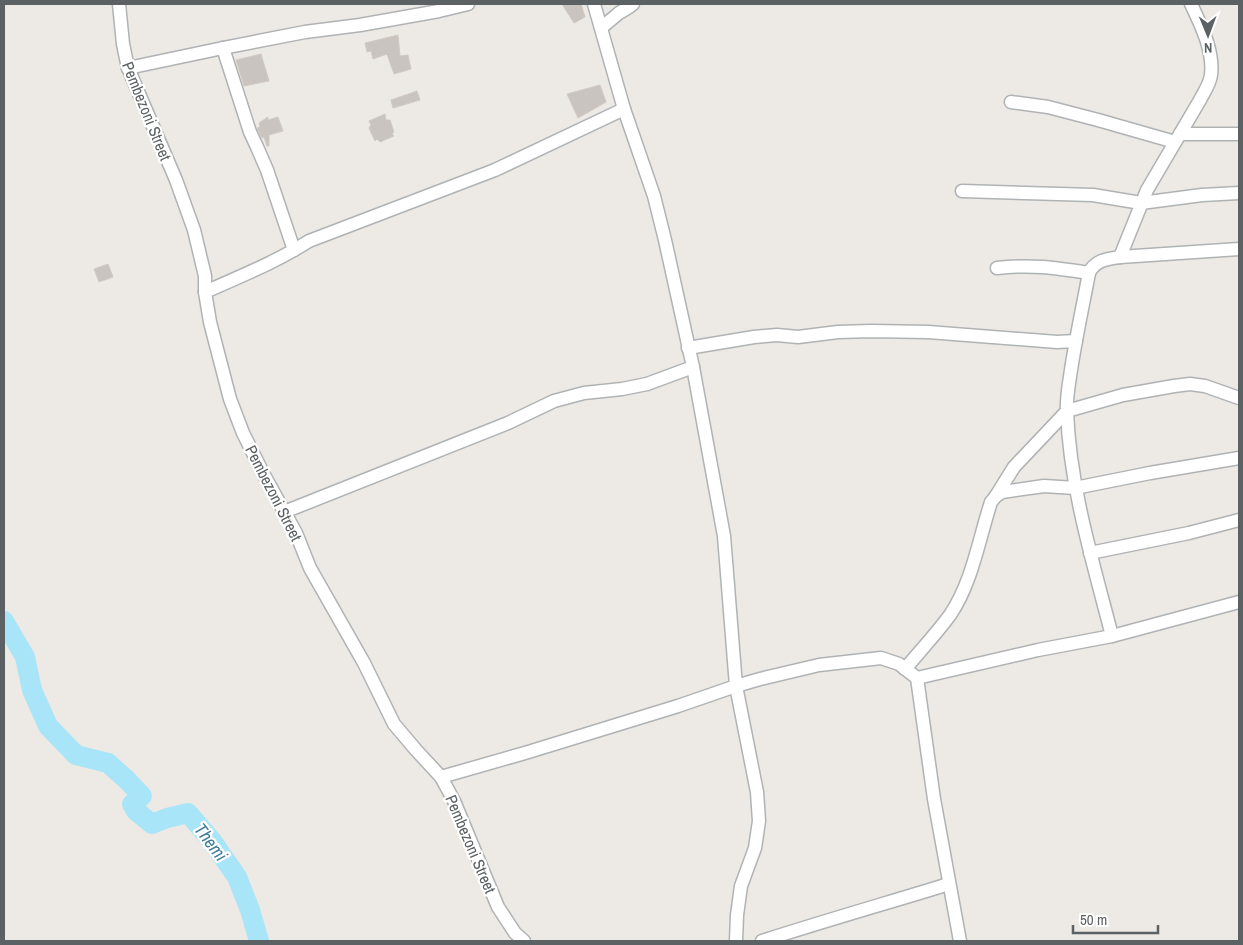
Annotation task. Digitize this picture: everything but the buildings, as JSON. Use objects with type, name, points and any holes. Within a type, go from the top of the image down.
[{"type":"street","name":"Pembezoni Street","points":[[119,4],[123,44],[128,68],[176,180],[194,230],[205,276],[205,292],[210,322],[230,399],[243,432],[255,458],[296,532],[310,568],[364,663],[394,724],[441,777],[454,800],[498,907],[515,933],[524,941]]},
{"type":"street","points":[[128,68],[305,32],[360,25],[468,4]]},
{"type":"street","points":[[594,4],[624,109],[654,196],[665,240],[693,367],[724,536],[736,686],[757,792],[759,820],[755,848],[741,886],[736,941]]},
{"type":"street","points":[[601,28],[632,4]]},
{"type":"street","points":[[1120,257],[1147,190],[1200,100],[1211,76],[1211,60],[1204,34],[1191,4]]},
{"type":"street","points":[[223,48],[250,132],[267,170],[294,250]]},
{"type":"street","points":[[1011,102],[1048,107],[1178,138],[1239,134]]},
{"type":"street","points":[[205,292],[263,267],[309,241],[495,170],[624,109]]},
{"type":"street","points":[[962,191],[1093,196],[1141,203],[1202,195],[1239,193]]},
{"type":"street","points":[[1112,636],[1075,488],[1067,411],[1068,391],[1089,273],[1092,266],[1102,260],[1120,257],[1239,249]]},
{"type":"street","points":[[997,268],[1043,266],[1089,273]]},
{"type":"street","points":[[688,348],[778,335],[798,337],[838,332],[928,332],[1057,342],[1076,341]]},
{"type":"street","points":[[284,512],[508,423],[554,401],[584,393],[647,384],[693,367]]},
{"type":"street","points":[[905,669],[950,614],[963,589],[974,560],[991,502],[1014,467],[1067,411],[1123,395],[1190,384],[1204,386],[1239,398]]},
{"type":"street","points":[[996,496],[1002,492],[1044,486],[1075,488],[1239,458]]},
{"type":"street","points":[[1090,553],[1189,533],[1239,520]]},
{"type":"street","points":[[917,678],[1038,650],[1112,636],[1239,602]]},
{"type":"street","points":[[441,777],[760,679],[819,665],[881,658],[898,664],[917,678],[934,799],[960,941]]},
{"type":"street","points":[[762,941],[949,884]]},
{"type":"waterway","name":"Themi","points":[[4,621],[25,657],[32,690],[48,726],[76,755],[108,763],[127,780],[142,796],[132,804],[136,811],[152,824],[188,813],[212,841],[237,877],[250,910],[259,941]]}]
